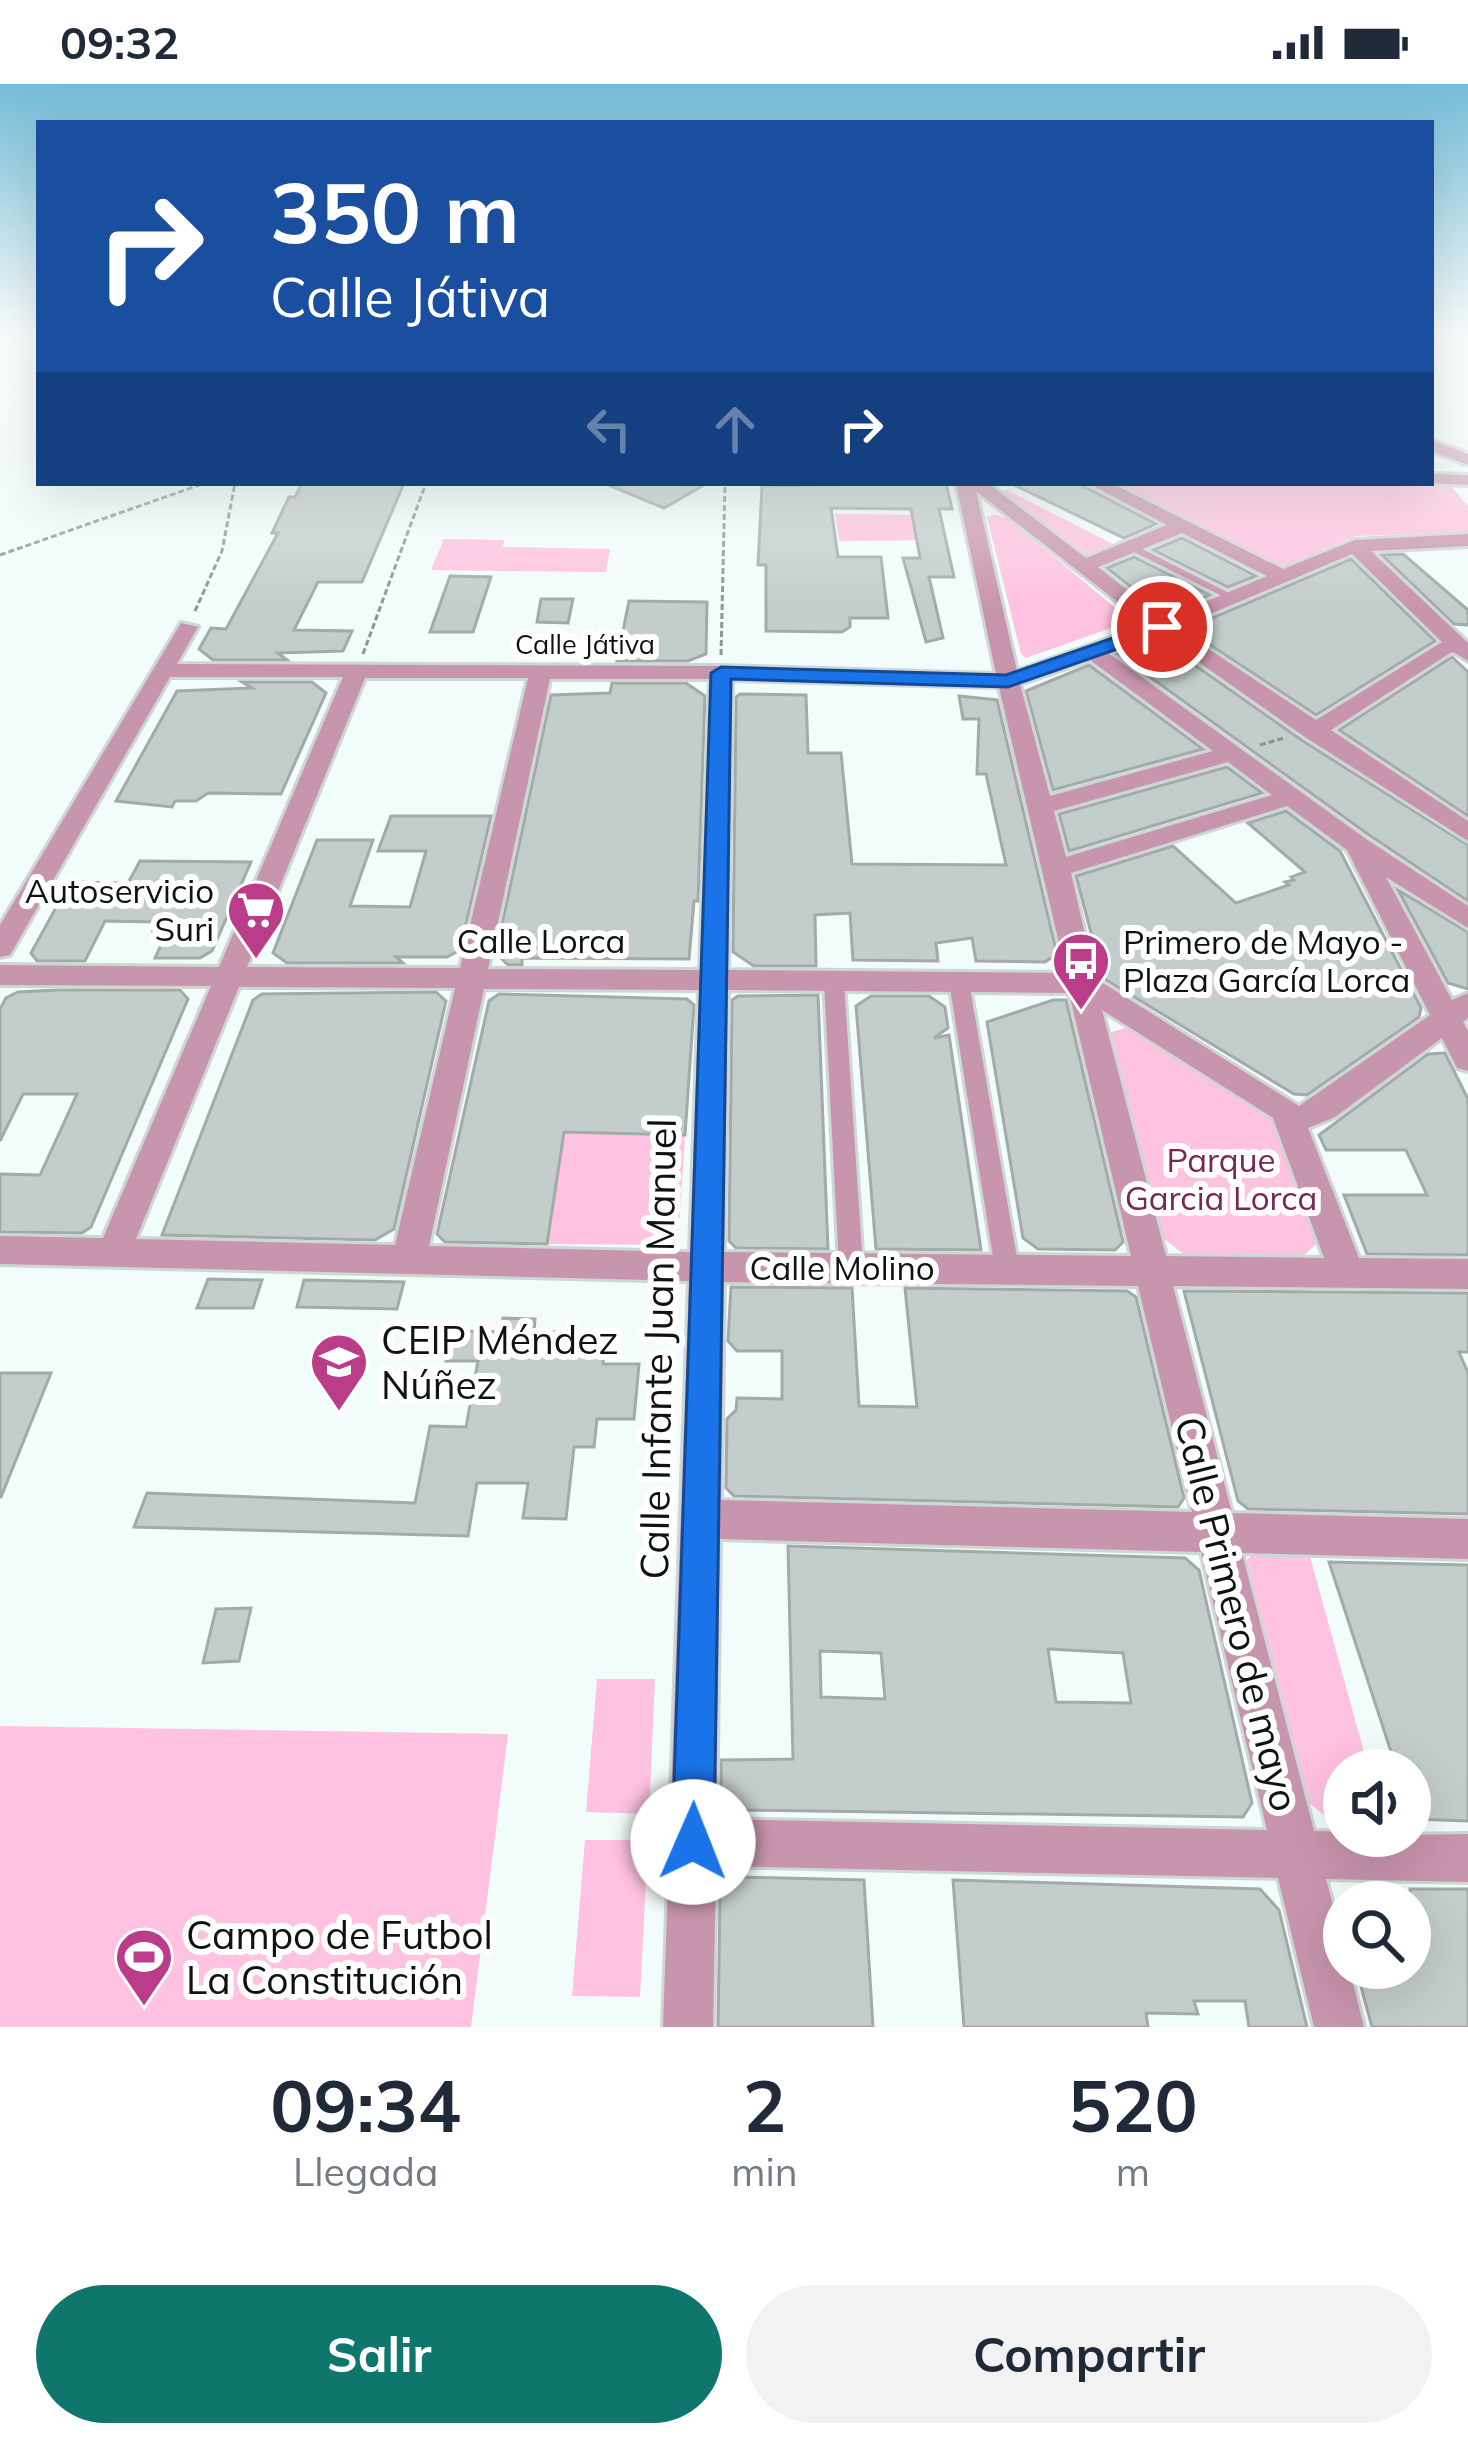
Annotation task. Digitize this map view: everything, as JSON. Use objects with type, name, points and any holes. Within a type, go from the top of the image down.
[{"type":"street","points":[[1434,443],[1468,456]]},
{"type":"street","points":[[1434,479],[1466,482]]},
{"type":"street","name":"Calle Primero de mayo","points":[[966,486],[1081,983],[1339,2027]]},
{"type":"street","points":[[980,486],[1162,627],[1468,833]]},
{"type":"street","points":[[1103,486],[1284,577]]},
{"type":"street","points":[[1082,567],[1182,526]]},
{"type":"street","points":[[1008,681],[1162,627],[1355,546],[1468,540]]},
{"type":"street","points":[[1313,732],[1459,641],[1355,546]]},
{"type":"street","points":[[0,948],[188,627]]},
{"type":"street","points":[[1093,652],[1468,919]]},
{"type":"street","name":"Calle Játiva","points":[[163,670],[721,673],[1008,681]]},
{"type":"street","points":[[114,1251],[357,671]]},
{"type":"street","points":[[409,1260],[540,673]]},
{"type":"street","name":"Calle Infante Juan Manuel","points":[[688,2027],[721,673]]},
{"type":"street","points":[[1039,808],[1233,753]]},
{"type":"street","points":[[1056,869],[1294,796]]},
{"type":"street","points":[[1358,845],[1457,1011],[1468,1060]]},
{"type":"street","name":"Calle Lorca","points":[[0,975],[1081,983]]},
{"type":"street","points":[[834,982],[851,1267]]},
{"type":"street","points":[[959,982],[1006,1269]]},
{"type":"street","points":[[1081,983],[1280,1106],[1294,1120],[1347,1272]]},
{"type":"street","points":[[1294,1120],[1324,1109],[1457,1011]]},
{"type":"street","name":"Calle Molino","points":[[0,1250],[704,1267],[1468,1274]]},
{"type":"street","points":[[700,1519],[1468,1540]]},
{"type":"street","points":[[693,1842],[1468,1858]]},
{"type":"lane","points":[[1131,547],[1234,598]]},
{"type":"path","points":[[0,555],[196,486]]},
{"type":"path","points":[[188,627],[221,551],[235,486]]},
{"type":"path","points":[[357,671],[425,486]]},
{"type":"path","points":[[721,673],[725,486]]},
{"type":"path","points":[[1233,753],[1313,732]]},
{"type":"green space","points":[[1118,486],[1451,486],[1468,506],[1468,532],[1356,536],[1280,568]]},
{"type":"green space","points":[[1007,490],[1115,545],[1084,557],[1000,492]]},
{"type":"green space","points":[[835,514],[936,515],[941,540],[839,541]]},
{"type":"green space","points":[[994,514],[1009,519],[1131,621],[1026,658],[1021,654],[987,517]]},
{"type":"green space","points":[[444,539],[504,540],[503,547],[610,549],[606,572],[431,570]]},
{"type":"green space","name":"Parque Garcia Lorca","points":[[1129,1027],[1271,1119],[1317,1243],[1300,1259],[1186,1256],[1163,1238],[1111,1032]]},
{"type":"green space","points":[[564,1132],[685,1135],[678,1245],[547,1244]]},
{"type":"green space","points":[[1255,1551],[1309,1553],[1363,1749],[1323,1749],[1323,1814],[1309,1803],[1247,1560]]},
{"type":"green space","points":[[597,1679],[655,1679],[649,1814],[586,1812]]},
{"type":"green space","points":[[0,1726],[508,1734],[471,2027],[0,2027]]},
{"type":"green space","points":[[585,1840],[648,1840],[640,1997],[572,1996]]},
{"type":"building","points":[[300,486],[403,486],[362,582],[318,582],[294,630],[352,631],[343,651],[278,653],[287,660],[213,660],[199,649],[211,628],[226,629],[278,533],[272,533],[289,497],[295,497]]},
{"type":"building","points":[[611,486],[702,486],[664,508]]},
{"type":"building","points":[[762,486],[947,486],[952,509],[939,509],[954,577],[929,577],[943,638],[926,642],[903,558],[920,558],[911,509],[831,508],[838,557],[881,557],[888,618],[850,618],[850,627],[842,632],[766,631],[766,565],[758,565]]},
{"type":"building","points":[[1016,486],[1083,486],[1156,524],[1124,538]]},
{"type":"building","points":[[1182,538],[1256,576],[1228,587],[1153,550]]},
{"type":"building","points":[[1403,554],[1468,610],[1468,625],[1454,624],[1382,555]]},
{"type":"building","points":[[1134,557],[1210,595],[1165,614],[1107,568]]},
{"type":"building","points":[[1351,559],[1435,641],[1316,715],[1186,629]]},
{"type":"building","points":[[450,576],[491,577],[473,632],[430,632]]},
{"type":"building","points":[[541,599],[573,599],[568,623],[537,622]]},
{"type":"building","points":[[629,601],[707,602],[706,654],[688,661],[617,661]]},
{"type":"building","points":[[1159,640],[1303,741],[1468,845],[1468,901],[1118,654]]},
{"type":"building","points":[[1452,657],[1468,672],[1468,816],[1339,730]]},
{"type":"building","points":[[1089,665],[1203,749],[1053,790],[1026,691]]},
{"type":"building","points":[[242,682],[312,682],[326,693],[281,794],[208,793],[196,801],[175,801],[172,807],[116,801],[177,691],[252,688]]},
{"type":"building","points":[[612,683],[686,683],[705,696],[698,901],[694,901],[689,959],[522,958],[522,965],[508,965],[496,953],[551,695],[610,693]]},
{"type":"building","points":[[806,695],[808,753],[841,753],[852,864],[1006,865],[986,774],[977,774],[979,719],[963,719],[959,696],[997,700],[1057,954],[1045,962],[976,961],[972,938],[936,943],[938,961],[853,960],[850,913],[815,915],[816,966],[754,966],[733,952],[736,697]]},
{"type":"building","points":[[1227,767],[1262,793],[1069,851],[1059,814]]},
{"type":"building","points":[[1286,811],[1340,851],[1421,1008],[1419,1017],[1307,1095],[1294,1094],[1103,978],[1076,876],[1173,846],[1236,903],[1289,885],[1285,882],[1305,872],[1248,823]]},
{"type":"building","points":[[391,816],[491,816],[460,950],[447,957],[396,957],[403,963],[287,963],[273,953],[317,840],[373,840],[350,906],[410,907],[426,851],[378,851]]},
{"type":"building","points":[[140,861],[251,862],[212,951],[200,958],[155,958],[167,932],[153,931],[157,922],[105,921],[85,961],[37,961],[31,953],[70,882],[128,883]]},
{"type":"building","points":[[1398,890],[1468,932],[1468,989],[1448,983]]},
{"type":"building","points":[[180,990],[188,999],[91,1227],[82,1233],[0,1232],[0,1174],[40,1175],[77,1094],[23,1094],[0,1141],[0,1009],[6,998],[18,992]]},
{"type":"building","points":[[436,992],[446,1001],[394,1229],[375,1240],[162,1235],[253,1000],[262,994]]},
{"type":"building","points":[[499,994],[687,999],[694,1005],[685,1135],[564,1132],[547,1244],[445,1242],[437,1234],[489,1001]]},
{"type":"building","points":[[818,995],[828,1249],[736,1248],[729,1241],[732,1000],[738,996]]},
{"type":"building","points":[[871,996],[929,996],[945,1007],[948,1028],[934,1038],[949,1035],[981,1250],[876,1249],[856,1006]]},
{"type":"building","points":[[1066,1000],[1123,1242],[1115,1250],[1038,1249],[1023,1238],[987,1022]]},
{"type":"building","points":[[1445,1053],[1468,1099],[1468,1255],[1367,1254],[1344,1195],[1427,1195],[1406,1150],[1326,1150],[1319,1135],[1428,1054]]},
{"type":"building","points":[[208,1279],[262,1280],[253,1308],[197,1308]]},
{"type":"building","points":[[304,1280],[404,1282],[397,1309],[297,1307]]},
{"type":"building","points":[[731,1287],[852,1288],[859,1406],[917,1407],[905,1288],[1127,1291],[1136,1297],[1184,1498],[1178,1507],[734,1496],[726,1488],[727,1419],[736,1410],[737,1398],[782,1399],[782,1351],[737,1351],[728,1341]]},
{"type":"building","points":[[1184,1291],[1468,1293],[1468,1352],[1459,1352],[1468,1373],[1468,1514],[1248,1509],[1238,1501]]},
{"type":"building","points":[[503,1318],[535,1319],[534,1332],[570,1332],[568,1346],[604,1346],[603,1364],[639,1364],[634,1419],[597,1419],[594,1447],[574,1447],[566,1519],[523,1518],[528,1483],[477,1483],[468,1536],[134,1527],[147,1493],[415,1503],[430,1426],[466,1427],[478,1361],[446,1361],[452,1331],[501,1332]]},
{"type":"building","points":[[0,1373],[51,1373],[1,1497],[0,1497]]},
{"type":"building","points":[[788,1546],[1185,1558],[1199,1570],[1252,1803],[1243,1817],[737,1810],[721,1792],[721,1760],[793,1759]],"holes":[[[1048,1649],[1123,1653],[1131,1703],[1056,1702]],[[820,1651],[881,1653],[885,1699],[821,1697]]]},
{"type":"building","points":[[1329,1562],[1468,1565],[1468,1821],[1431,1820],[1431,1749],[1390,1749]]},
{"type":"building","points":[[251,1608],[239,1661],[203,1663],[216,1609]]},
{"type":"building","points":[[739,1877],[864,1880],[873,2027],[718,2027],[720,1897]]},
{"type":"building","points":[[953,1880],[1260,1889],[1279,1910],[1307,2027],[1249,2027],[1245,2001],[1194,2001],[1198,2014],[1146,2013],[1148,2027],[964,2027]]},
{"type":"building","points":[[1431,1889],[1468,1889],[1468,2027],[1372,2027],[1362,1989],[1431,1989]]},
{"type":"place","name":"Autoservicio Suri","points":[[256,961]]},
{"type":"place","name":"Primero de Mayo - Plaza García Lorca","points":[[1081,1012]]},
{"type":"place","name":"CEIP Méndez Núñez","points":[[339,1413]]},
{"type":"place","name":"Campo de Futbol La Constitución","points":[[144,2008]]},
{"type":"route","points":[[693,1842],[704,1226],[721,673],[1008,681],[1162,627]]}]
